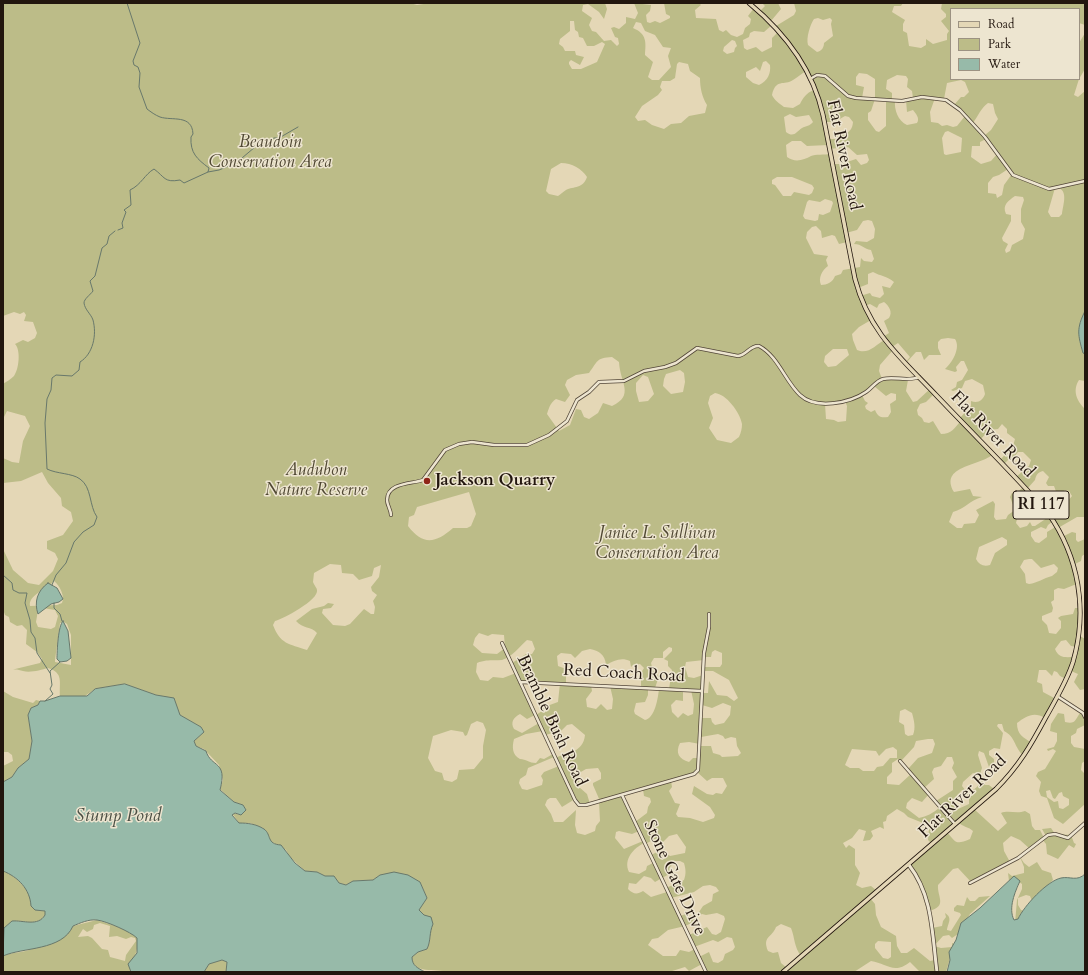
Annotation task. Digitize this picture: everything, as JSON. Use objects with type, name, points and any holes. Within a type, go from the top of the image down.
[{"type":"main road","name":"Flat River Road","points":[[749,3],[768,19],[786,39],[800,58],[810,79],[822,110],[855,280],[862,302],[876,330],[889,346],[1021,483],[1054,522],[1064,537],[1076,568],[1081,594],[1083,625],[1074,661],[1057,696],[1018,765],[996,789],[782,972]]},
{"type":"street","points":[[810,79],[817,75],[825,76],[848,96],[856,98],[902,100],[922,96],[946,100],[960,110],[985,137],[1013,175],[1049,189],[1085,181]]},
{"type":"street","points":[[391,515],[387,499],[390,493],[401,485],[423,480],[443,453],[449,448],[464,442],[494,445],[529,444],[549,435],[567,421],[577,400],[589,392],[598,382],[624,381],[644,371],[669,366],[697,348],[740,356],[752,348],[759,346],[771,355],[801,396],[824,404],[836,403],[863,394],[876,382],[884,379],[911,380],[919,377]]},
{"type":"street","name":"Bramble Bush Road","points":[[502,643],[578,804],[586,805],[694,774],[698,770],[704,653],[709,627],[709,614]]},
{"type":"street","name":"Red Coach Road","points":[[520,682],[702,691]]},
{"type":"street","points":[[1057,696],[1083,713],[1085,717]]},
{"type":"street","points":[[900,760],[955,824]]},
{"type":"street","name":"Stone Gate Drive","points":[[622,795],[706,972]]},
{"type":"street","points":[[970,883],[1018,858],[1048,835],[1055,834],[1068,838],[1085,823]]},
{"type":"street","points":[[908,865],[919,879],[925,893],[937,972]]},
{"type":"green space","points":[[3,3],[410,3],[417,5],[430,3],[605,3],[607,9],[604,19],[599,12],[588,4],[583,5],[582,11],[592,18],[589,25],[592,31],[596,32],[604,41],[611,40],[617,46],[619,44],[618,38],[615,37],[611,28],[614,27],[619,29],[626,23],[626,17],[635,19],[638,13],[634,3],[651,5],[650,11],[646,15],[647,22],[650,23],[655,21],[660,23],[670,18],[670,16],[666,14],[664,3],[699,3],[701,5],[695,10],[696,18],[716,19],[719,30],[723,32],[726,30],[731,35],[737,37],[743,34],[745,28],[750,24],[751,19],[748,16],[754,8],[760,11],[765,6],[762,3],[778,3],[781,9],[771,21],[772,25],[764,32],[754,31],[750,33],[749,37],[743,40],[744,48],[747,50],[756,47],[762,52],[772,47],[772,38],[779,31],[776,26],[794,15],[796,11],[794,3],[903,3],[901,6],[894,6],[892,12],[905,20],[903,24],[903,31],[907,33],[909,46],[921,48],[926,45],[926,39],[933,44],[947,40],[947,34],[949,31],[941,21],[946,17],[946,14],[941,9],[942,3],[1085,3],[1085,25],[1080,23],[1080,8],[950,8],[950,80],[961,80],[1079,80],[1074,95],[1078,97],[1085,91],[1085,381],[1079,380],[1076,388],[1076,396],[1085,409],[1085,517],[1077,517],[1058,528],[1064,536],[1072,532],[1076,533],[1076,540],[1078,542],[1085,539],[1085,554],[1082,556],[1081,561],[1075,564],[1079,583],[1064,589],[1058,588],[1054,590],[1054,600],[1051,602],[1053,608],[1052,612],[1042,616],[1042,620],[1047,625],[1049,633],[1056,634],[1061,628],[1061,621],[1058,618],[1073,614],[1075,608],[1082,608],[1080,636],[1085,639],[1085,689],[1080,690],[1074,682],[1078,674],[1071,671],[1066,679],[1054,671],[1052,676],[1046,670],[1039,670],[1037,682],[1042,684],[1043,692],[1056,699],[1045,718],[1037,715],[1030,715],[1017,723],[1019,733],[1032,743],[1024,756],[1018,750],[1011,736],[1004,731],[1002,724],[998,724],[997,726],[1003,733],[1000,749],[994,748],[989,751],[989,755],[994,759],[994,764],[990,765],[989,767],[984,753],[979,751],[978,755],[982,768],[980,774],[985,785],[989,785],[995,790],[974,809],[998,831],[1007,823],[1001,813],[1025,811],[1030,814],[1032,826],[1035,830],[1040,830],[1044,838],[1046,836],[1042,829],[1051,828],[1055,834],[1071,835],[1074,843],[1076,844],[1074,848],[1069,845],[1058,859],[1047,854],[1046,844],[1042,839],[1030,849],[1020,840],[1011,836],[1003,843],[1004,851],[1010,862],[971,882],[958,868],[953,869],[938,885],[940,904],[935,909],[929,911],[924,889],[909,865],[932,844],[928,840],[928,825],[908,817],[897,809],[887,816],[886,821],[883,822],[884,829],[880,827],[871,831],[873,836],[870,840],[863,841],[866,831],[859,829],[852,838],[843,843],[846,848],[849,845],[855,849],[855,865],[860,873],[856,885],[862,888],[871,886],[877,891],[870,898],[875,904],[876,915],[881,927],[896,936],[897,946],[901,953],[907,953],[914,948],[930,961],[935,960],[932,928],[942,926],[946,917],[945,913],[949,917],[947,930],[951,931],[961,915],[960,913],[954,911],[954,908],[957,905],[964,906],[967,897],[970,901],[975,901],[979,897],[990,896],[970,914],[958,934],[952,938],[949,935],[943,936],[934,946],[941,948],[952,947],[952,943],[954,944],[946,972],[920,972],[910,962],[899,968],[895,968],[871,961],[854,972],[706,972],[702,964],[689,971],[685,967],[669,972],[448,972],[420,969],[413,963],[412,957],[418,952],[427,949],[430,933],[428,923],[419,910],[427,898],[420,882],[403,874],[380,875],[373,880],[353,881],[346,885],[339,883],[331,876],[325,876],[317,872],[305,871],[290,857],[286,850],[270,841],[263,828],[250,823],[239,823],[232,813],[241,815],[246,810],[243,805],[234,802],[220,789],[223,780],[219,765],[204,749],[196,746],[194,741],[204,732],[201,727],[180,715],[174,699],[156,695],[125,684],[95,689],[85,696],[63,698],[60,696],[59,675],[53,670],[48,668],[26,672],[11,670],[40,663],[42,659],[37,652],[26,644],[27,630],[22,625],[17,626],[10,622],[9,617],[5,615],[3,609],[3,549],[13,570],[28,583],[39,585],[53,571],[58,559],[55,553],[47,549],[47,541],[63,535],[73,521],[71,512],[62,506],[61,498],[48,483],[42,472],[21,481],[3,483],[3,458],[19,463],[23,441],[30,426],[25,416],[7,411],[3,419],[3,384],[16,373],[19,355],[15,344],[23,340],[28,342],[35,338],[37,333],[33,322],[24,321],[26,315],[24,312],[20,314],[14,312],[3,316]],"holes":[[[818,18],[823,20],[830,18],[832,20],[831,24],[833,36],[824,43],[820,51],[817,52],[808,45],[810,28],[814,19]],[[570,21],[574,21],[575,30],[578,32],[579,37],[583,38],[587,46],[594,46],[602,42],[605,44],[597,62],[581,69],[572,69],[569,62],[571,60],[580,65],[584,57],[576,55],[575,51],[565,51],[559,44],[560,39],[570,31]],[[636,22],[641,23],[645,31],[655,35],[663,47],[671,48],[668,56],[671,67],[659,80],[652,80],[648,77],[653,62],[645,55],[646,46],[643,36],[638,30],[633,28]],[[732,40],[735,41],[737,46],[734,52],[727,54],[723,51],[724,47]],[[766,61],[770,65],[768,76],[765,81],[759,85],[753,83],[746,77],[746,72],[756,67],[760,71],[763,62]],[[679,62],[688,64],[690,71],[700,78],[700,85],[707,105],[705,113],[689,116],[681,123],[671,124],[664,129],[652,125],[645,120],[638,121],[635,117],[642,106],[658,95],[662,90],[660,87],[662,81],[670,81],[675,78],[677,64]],[[806,71],[814,90],[805,96],[800,104],[793,108],[784,107],[777,102],[772,95],[776,86],[781,83],[790,82]],[[859,73],[867,74],[875,79],[875,99],[862,98],[864,87],[856,85],[856,77]],[[897,75],[906,76],[908,79],[907,87],[912,91],[913,98],[906,100],[907,112],[913,110],[918,118],[917,123],[907,125],[901,121],[895,108],[895,100],[892,100],[892,93],[886,89],[887,80]],[[961,80],[965,82],[969,92],[964,97],[961,97],[954,105],[965,116],[957,126],[942,126],[938,123],[931,122],[930,112],[935,98],[944,99],[947,83]],[[875,99],[886,100],[886,126],[879,132],[876,131],[868,120],[868,113],[871,111]],[[988,103],[993,104],[998,119],[991,130],[985,135],[973,123],[983,107]],[[790,114],[796,117],[809,115],[813,122],[796,133],[791,134],[786,132],[784,117]],[[845,116],[849,117],[853,122],[850,130],[835,139],[828,139],[825,122],[837,122]],[[948,131],[962,138],[961,152],[946,155],[944,154],[942,138],[945,132]],[[986,139],[998,153],[991,161],[981,164],[971,157],[972,146],[980,146],[980,142]],[[792,141],[801,141],[807,146],[828,145],[830,149],[838,148],[841,150],[848,147],[857,155],[867,154],[869,160],[867,163],[861,165],[856,159],[841,164],[833,164],[830,154],[813,155],[802,160],[793,160],[787,157],[786,145]],[[561,163],[565,163],[576,167],[585,174],[587,177],[583,184],[566,190],[558,196],[549,194],[546,191],[551,169]],[[1008,169],[1012,174],[1004,185],[1002,195],[997,198],[996,194],[988,193],[988,183],[993,177]],[[777,177],[792,177],[812,185],[814,188],[812,193],[809,195],[794,192],[791,196],[783,196],[775,185],[772,184],[772,180]],[[1055,188],[1059,188],[1063,192],[1064,199],[1062,214],[1059,217],[1051,217],[1048,212]],[[1015,196],[1023,197],[1024,200],[1021,209],[1021,222],[1025,229],[1023,239],[1012,245],[1010,251],[1006,253],[1005,250],[1008,244],[1003,241],[1002,238],[1011,221],[1011,215],[1006,214],[1005,211],[1005,206]],[[825,199],[832,201],[833,203],[830,212],[823,215],[819,214],[818,220],[815,221],[805,219],[803,216],[809,200],[820,202]],[[863,221],[872,221],[875,229],[874,238],[867,242],[856,241],[854,244],[871,250],[874,259],[872,262],[864,261],[861,258],[860,267],[843,270],[841,274],[835,276],[830,283],[821,285],[820,277],[822,272],[828,266],[826,260],[828,256],[814,254],[806,238],[807,232],[812,227],[816,226],[821,231],[822,238],[832,235],[835,236],[839,244],[847,242],[846,233],[857,230]],[[873,272],[889,278],[894,282],[890,288],[882,286],[884,294],[880,298],[872,296],[870,293],[860,296],[858,288],[868,284],[868,274]],[[884,302],[889,307],[890,316],[884,321],[889,333],[883,337],[884,340],[872,349],[861,351],[857,350],[852,334],[859,327],[871,320],[864,306],[870,304],[877,308],[879,304]],[[941,339],[955,339],[957,343],[955,355],[945,369],[955,372],[957,371],[956,367],[961,361],[964,361],[968,370],[962,380],[957,382],[956,387],[951,390],[953,391],[962,388],[965,381],[972,379],[983,385],[985,394],[980,401],[971,401],[971,406],[959,419],[961,421],[952,430],[945,434],[941,434],[933,421],[929,423],[924,422],[918,415],[917,410],[920,404],[926,402],[934,394],[930,389],[917,401],[913,402],[906,391],[908,380],[882,379],[879,371],[880,365],[893,350],[892,347],[898,343],[910,357],[905,363],[916,352],[921,352],[924,360],[929,355],[941,355],[938,348],[938,342]],[[833,349],[847,349],[849,355],[836,366],[828,367],[824,362],[825,356]],[[612,357],[619,362],[625,393],[623,397],[619,402],[612,406],[603,403],[598,413],[589,419],[584,417],[581,410],[576,409],[570,425],[559,431],[547,414],[552,402],[556,399],[565,402],[570,395],[565,385],[567,380],[576,375],[589,373],[598,361],[603,358]],[[680,370],[684,373],[685,382],[683,392],[671,394],[663,386],[664,379],[666,374]],[[643,375],[648,377],[654,394],[648,401],[639,402],[636,391],[636,383]],[[874,386],[886,396],[891,393],[896,394],[896,400],[890,404],[891,412],[888,417],[880,416],[875,410],[871,412],[866,409],[865,406],[868,403],[862,395]],[[715,393],[724,397],[732,404],[741,419],[741,430],[739,437],[731,443],[717,440],[709,428],[713,418],[708,403],[710,396]],[[845,401],[847,406],[846,421],[838,422],[826,419],[825,404]],[[1002,424],[1007,429],[1007,433],[1015,439],[1013,446],[1000,460],[1003,465],[1009,459],[1016,465],[1014,457],[1018,452],[1023,452],[1031,460],[1029,466],[1016,477],[1024,486],[1019,491],[1012,493],[1010,497],[1015,510],[1008,515],[1006,519],[996,520],[994,517],[995,504],[993,501],[976,510],[979,515],[975,523],[964,524],[962,528],[957,528],[949,522],[953,512],[982,497],[973,496],[970,489],[954,492],[951,483],[952,477],[962,468],[986,459],[992,455],[980,440],[989,430],[998,429]],[[1043,471],[1049,477],[1046,483],[1048,486],[1054,486],[1058,497],[1065,490],[1069,491],[1072,496],[1059,512],[1051,517],[1050,516],[1035,526],[1032,526],[1030,522],[1027,526],[1020,528],[1016,523],[1018,515],[1023,514],[1028,517],[1034,509],[1039,510],[1042,507],[1027,489],[1039,473]],[[469,492],[476,514],[471,526],[467,528],[453,528],[441,537],[430,540],[419,537],[408,526],[409,517],[414,515],[417,507]],[[1053,521],[1057,526],[1047,532],[1047,537],[1039,543],[1035,542],[1031,536],[1031,532],[1041,527],[1046,529]],[[1002,537],[1007,540],[1007,545],[995,553],[990,565],[984,566],[976,559],[979,547]],[[1032,559],[1041,568],[1054,564],[1058,568],[1057,572],[1052,576],[1035,583],[1026,583],[1025,574],[1020,567],[1024,560]],[[330,564],[341,565],[342,573],[353,574],[359,580],[372,576],[374,568],[381,565],[379,577],[371,587],[372,591],[377,595],[373,601],[375,607],[374,614],[371,614],[364,609],[350,624],[345,626],[333,625],[322,613],[323,609],[331,608],[334,604],[328,603],[324,606],[312,609],[296,621],[317,633],[307,650],[282,640],[273,625],[275,621],[292,613],[307,604],[312,599],[317,590],[313,582],[314,573]],[[54,581],[60,588],[63,600],[62,603],[57,605],[30,606],[30,602],[35,596]],[[43,608],[55,610],[58,616],[55,627],[51,629],[38,627],[36,622],[38,610]],[[64,622],[67,624],[71,635],[71,665],[55,662],[60,623]],[[479,633],[488,636],[492,634],[504,635],[505,648],[497,654],[482,653],[473,645],[475,638]],[[527,640],[532,641],[535,649],[532,654],[526,654],[512,663],[516,673],[503,678],[493,677],[488,681],[480,680],[476,672],[477,663],[506,659]],[[1066,640],[1071,646],[1078,647],[1075,657],[1066,657],[1059,654],[1055,649],[1061,641]],[[669,647],[672,648],[672,651],[664,659],[668,661],[668,666],[672,670],[669,689],[659,689],[654,712],[645,720],[635,714],[634,711],[636,703],[645,702],[648,695],[648,688],[655,688],[659,676],[653,671],[651,663],[654,658],[663,658],[663,652]],[[590,649],[601,654],[606,665],[615,660],[621,659],[630,661],[631,667],[633,665],[640,664],[644,668],[641,673],[641,687],[610,686],[613,699],[612,709],[607,710],[601,704],[596,709],[587,707],[586,699],[592,691],[591,685],[566,683],[566,669],[558,666],[557,656],[561,653],[571,654],[575,658],[582,651]],[[715,650],[722,653],[722,664],[720,667],[704,667],[704,671],[713,671],[729,680],[738,698],[734,701],[727,696],[717,695],[709,681],[708,693],[703,693],[703,675],[694,678],[688,677],[685,667],[686,662],[704,660],[704,657],[711,657],[712,652]],[[521,682],[560,683],[558,702],[547,706],[541,705],[542,711],[536,715],[539,723],[522,733],[514,729],[512,724],[514,718],[520,714],[527,719],[535,715]],[[683,690],[691,690],[694,704],[693,714],[688,716],[683,713],[678,718],[672,712],[671,705],[676,700],[683,701]],[[723,703],[731,706],[730,715],[724,723],[715,725],[711,718],[702,718],[702,705],[712,708]],[[905,709],[912,713],[915,727],[913,735],[908,736],[905,734],[904,725],[899,722],[900,711]],[[477,721],[483,723],[486,730],[483,746],[483,758],[474,769],[459,770],[457,779],[452,782],[444,780],[442,773],[435,771],[428,758],[433,736],[451,730],[463,732],[465,736],[467,735],[471,724]],[[572,724],[585,735],[584,741],[578,749],[555,758],[559,766],[544,772],[541,776],[543,780],[542,785],[527,790],[522,789],[519,783],[520,779],[526,775],[528,768],[554,757],[553,754],[544,759],[540,758],[536,763],[520,759],[515,755],[513,750],[514,739],[526,734],[543,731],[545,735],[561,731],[567,725]],[[718,734],[723,736],[725,739],[731,737],[736,738],[737,746],[741,753],[738,756],[722,757],[713,753],[711,746],[700,746],[700,758],[693,758],[689,762],[680,757],[678,753],[680,743],[689,742],[700,744],[701,737]],[[933,739],[935,744],[932,753],[918,758],[908,769],[911,774],[899,785],[887,784],[887,777],[892,772],[892,763],[898,759],[901,761],[914,747],[916,741]],[[893,747],[897,750],[897,758],[890,758],[883,766],[877,767],[874,771],[863,771],[859,768],[850,768],[845,765],[852,749],[876,751],[879,756],[886,749]],[[947,757],[952,757],[954,763],[952,768],[957,777],[953,781],[953,790],[936,801],[940,807],[930,814],[919,818],[906,808],[907,803],[912,798],[922,802],[929,794],[924,788],[934,779],[932,772],[934,768],[941,766]],[[598,768],[601,773],[601,779],[593,783],[593,785],[600,801],[600,821],[596,826],[595,831],[585,835],[577,833],[575,825],[576,810],[563,822],[554,822],[545,805],[547,800],[550,798],[556,798],[562,807],[575,799],[580,806],[590,804],[587,794],[579,787],[579,773],[586,769]],[[697,772],[707,781],[712,778],[723,778],[727,786],[722,794],[716,793],[713,795],[707,794],[694,786],[692,794],[710,807],[715,815],[714,818],[703,822],[690,818],[678,817],[676,814],[680,804],[675,803],[669,791],[672,787],[671,781]],[[973,773],[976,774],[981,779],[978,786],[971,791],[966,791],[962,786],[963,782]],[[643,789],[644,796],[650,798],[651,802],[647,813],[635,822],[623,795]],[[962,790],[965,791],[969,799],[969,804],[958,809],[952,801]],[[958,822],[973,831],[970,839],[957,842],[947,832]],[[619,831],[632,834],[639,831],[643,841],[624,849],[615,838],[616,832]],[[677,834],[686,847],[685,853],[670,856],[666,853],[661,855],[657,852],[651,855],[653,863],[647,866],[646,870],[639,874],[629,872],[627,863],[630,854],[644,843],[645,844],[655,839],[662,843],[669,836]],[[675,861],[684,863],[686,872],[684,880],[666,888],[667,892],[651,897],[643,891],[635,893],[628,889],[629,883],[636,884],[644,876],[651,878],[655,882],[671,873],[670,867]],[[710,885],[716,887],[719,891],[713,894],[712,901],[703,906],[697,915],[689,916],[686,914],[680,916],[671,898],[694,892],[703,886]],[[717,913],[724,916],[725,919],[721,932],[716,935],[712,934],[707,927],[689,935],[694,947],[713,940],[718,942],[727,937],[732,938],[735,947],[733,950],[725,954],[723,960],[718,963],[713,962],[709,952],[699,957],[695,949],[689,952],[680,950],[676,956],[663,956],[648,945],[652,939],[658,938],[668,930],[685,926],[698,920],[698,916],[702,914],[706,915]],[[781,924],[791,928],[796,946],[801,956],[787,968],[781,963],[778,952],[773,953],[768,951],[766,946],[768,938],[776,927]],[[878,941],[891,942],[891,957],[888,959],[883,958],[875,948],[875,944]]]},
{"type":"green space","points":[[1085,33],[1085,69],[1080,77],[1080,41]]},
{"type":"green space","points":[[3,691],[13,697],[33,703],[36,700],[40,701],[38,705],[31,708],[28,715],[32,741],[29,759],[18,768],[12,777],[3,782],[3,766],[13,761],[12,755],[8,752],[3,752]]},
{"type":"green space","points":[[1081,712],[1085,717],[1085,725],[1077,729],[1076,733],[1071,736],[1071,743],[1074,747],[1085,749],[1085,761],[1082,763],[1081,770],[1085,774],[1085,804],[1063,824],[1054,818],[1047,798],[1041,796],[1039,791],[1041,782],[1036,776],[1038,772],[1045,769],[1056,751],[1053,749],[1048,751],[1047,749],[1054,747],[1057,741],[1057,733],[1050,731],[1051,724],[1058,713],[1064,714],[1065,722],[1071,723]],"holes":[[[1050,790],[1053,798],[1055,799],[1059,793],[1062,792],[1063,796],[1069,799],[1069,805],[1063,809],[1059,808],[1058,801],[1054,802],[1047,797],[1046,791]]]},
{"type":"green space","points":[[1020,857],[1029,867],[1037,862],[1042,870],[1051,873],[1053,880],[1032,901],[1030,896],[1026,895],[1018,898],[1018,905],[1021,910],[1025,911],[1015,923],[1017,900],[1022,889],[1022,884],[1016,880],[1009,881],[1008,873],[1012,876],[1024,873],[1024,867]]},
{"type":"green space","points":[[3,871],[20,882],[39,911],[45,911],[45,915],[42,919],[34,922],[12,921],[4,928],[3,933]]},
{"type":"green space","points":[[97,920],[118,927],[137,938],[138,944],[131,967],[131,972],[3,972],[3,956],[32,949],[73,926]],"holes":[[[100,923],[110,926],[109,937],[117,936],[126,939],[131,937],[135,938],[136,941],[126,955],[125,961],[110,957],[108,950],[102,949],[92,938],[88,936],[78,937],[83,929],[87,932],[93,929],[94,925]]]},
{"type":"green space","points":[[222,960],[227,962],[226,972],[204,972],[209,964]]},
{"type":"water","points":[[1085,311],[1085,354],[1083,353],[1080,341],[1079,327]]},
{"type":"water","points":[[48,583],[57,588],[63,599],[59,602],[51,604],[38,614],[36,605],[37,597],[44,586]]},
{"type":"water","points":[[63,621],[68,631],[71,658],[67,661],[60,662],[57,659],[58,645],[61,623]]},
{"type":"water","name":"Stump Pond","points":[[125,684],[156,695],[174,698],[180,715],[201,727],[204,732],[194,741],[196,746],[206,751],[211,760],[220,769],[222,780],[220,790],[234,802],[243,805],[246,810],[241,815],[235,813],[232,815],[239,823],[252,824],[264,829],[271,841],[281,845],[295,863],[305,871],[317,872],[325,876],[334,876],[339,883],[346,885],[353,881],[373,880],[380,875],[394,872],[408,875],[420,882],[427,898],[419,910],[424,915],[431,917],[433,924],[427,949],[418,952],[412,957],[412,960],[414,965],[425,972],[226,972],[227,962],[222,960],[209,964],[204,972],[131,972],[128,964],[137,953],[137,938],[112,925],[94,920],[73,926],[68,934],[51,944],[3,956],[4,928],[12,921],[34,922],[42,919],[45,915],[45,911],[35,910],[31,906],[26,889],[22,884],[14,877],[3,871],[3,782],[12,777],[18,768],[29,759],[32,741],[28,715],[31,708],[38,705],[40,701],[45,701],[60,696],[87,696],[95,689]]},
{"type":"water","points":[[1085,874],[1085,972],[947,972],[950,960],[949,952],[956,940],[961,923],[980,908],[1014,876],[1020,881],[1014,895],[1012,905],[1012,915],[1014,920],[1018,919],[1031,901],[1055,880],[1061,878],[1079,878]]},
{"type":"waterway","points":[[118,230],[123,228],[122,223],[126,212],[124,210],[131,205],[130,190],[134,188],[151,171],[154,169],[165,179],[171,181],[180,180],[184,183],[208,172],[209,168],[201,162],[193,151],[191,143],[191,137],[193,134],[189,123],[181,120],[160,117],[147,109],[139,87],[140,73],[138,67],[134,65],[133,61],[140,43],[127,3]]},
{"type":"waterway","points":[[208,172],[219,170],[236,163],[261,142],[267,142],[274,138],[279,138],[298,127]]},
{"type":"waterway","points":[[52,585],[56,575],[66,563],[74,542],[83,532],[94,525],[97,517],[94,513],[89,492],[84,482],[77,477],[47,469],[45,423],[47,399],[51,390],[52,378],[56,375],[72,376],[79,370],[80,362],[91,349],[94,338],[94,326],[93,320],[84,302],[93,291],[90,281],[95,276],[102,248],[107,244],[109,236],[115,231]]},
{"type":"waterway","points":[[3,575],[12,583],[13,590],[19,593],[27,593],[25,603],[30,620],[31,632],[35,638],[37,653],[50,673]]},
{"type":"waterway","points":[[54,603],[54,608],[60,614],[62,621]]},
{"type":"waterway","points":[[45,701],[53,694],[50,689],[52,685],[50,671],[60,662]]},
{"type":"place","name":"Jackson Quarry","points":[[427,481]]},
{"type":"park label","name":"Beaudoin Conservation Area","points":[[270,153]]},
{"type":"park label","name":"Audubon Nature Reserve","points":[[316,481]]},
{"type":"park label","name":"Janice L. Sullivan Conservation Area","points":[[657,544]]}]
